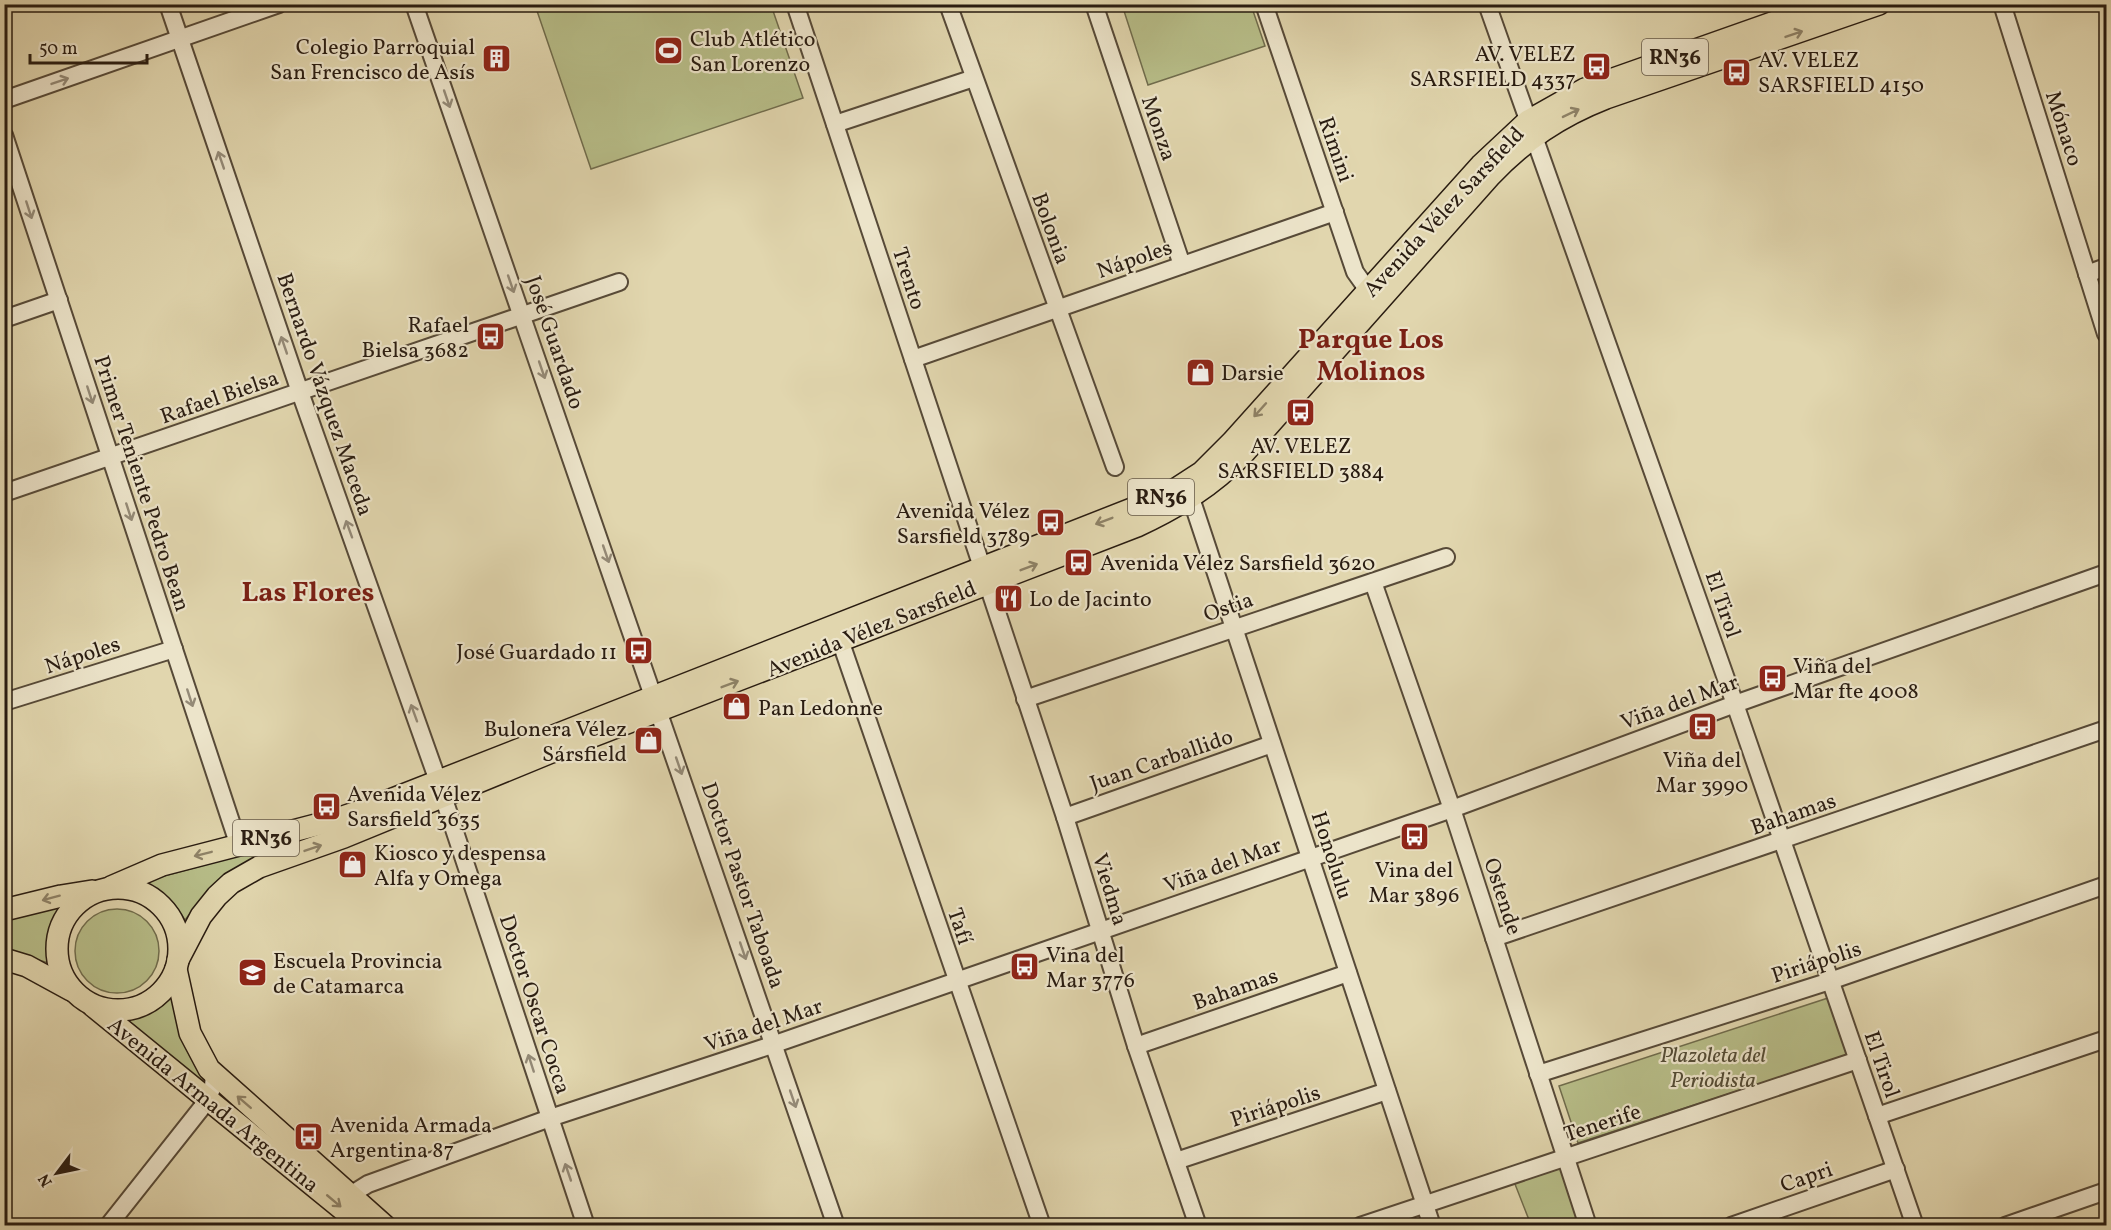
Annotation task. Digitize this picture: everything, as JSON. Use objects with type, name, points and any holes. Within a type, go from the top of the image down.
[{"type":"main road","name":"Avenida Vélez Sarsfield","points":[[177,965],[208,906],[242,876],[259,867],[344,837],[441,789],[984,575],[1137,526],[1191,498],[1209,486],[1243,454],[1494,151],[1531,128],[1568,97],[1826,4]]},
{"type":"main road","name":"Avenida Vélez Sarsfield","points":[[1531,128],[1606,98],[1874,5]]},
{"type":"main road","name":"Avenida Vélez Sarsfield","points":[[658,703],[840,640],[1182,486],[1202,472],[1373,297]]},
{"type":"main road","name":"Avenida Vélez Sarsfield","points":[[4,910],[62,896],[105,889],[162,865],[331,821],[441,789]]},
{"type":"main road","name":"RN36","points":[[4,959],[27,966],[84,1000],[116,1010],[145,1004],[167,985],[177,965],[177,935],[166,912],[147,895],[105,889],[77,903],[68,913],[57,940],[60,969],[84,1000]]},
{"type":"main road","name":"Avenida Armada Argentina","points":[[177,965],[190,1033],[200,1056],[214,1074],[352,1194],[385,1226]]},
{"type":"main road","name":"Avenida Armada Argentina","points":[[84,1000],[207,1101],[298,1170],[363,1226]]},
{"type":"street","name":"Bernardo Vázquez Maceda","points":[[168,4],[300,392],[441,789]]},
{"type":"street","points":[[4,100],[279,4]]},
{"type":"street","name":"José Guardado","points":[[414,4],[658,703]]},
{"type":"street","name":"Trento","points":[[795,4],[984,575]]},
{"type":"street","name":"Bolonia","points":[[948,4],[1115,467]]},
{"type":"street","name":"Monza","points":[[1094,4],[1182,265]]},
{"type":"street","name":"Rimini","points":[[1264,4],[1355,272],[1373,297]]},
{"type":"street","name":"El Tirol","points":[[1487,4],[1735,704],[1915,1226]]},
{"type":"street","name":"Mónaco","points":[[2002,4],[2106,333]]},
{"type":"street","points":[[835,124],[974,78]]},
{"type":"street","name":"Primer Teniente Pedro Bean","points":[[4,135],[239,846]]},
{"type":"street","name":"Nápoles","points":[[913,358],[1335,212]]},
{"type":"street","points":[[2087,274],[2106,267]]},
{"type":"street","name":"Rafael Bielsa","points":[[4,493],[619,282]]},
{"type":"street","points":[[4,319],[59,300]]},
{"type":"street","name":"Honolulu","points":[[1191,498],[1432,1226]]},
{"type":"street","name":"Ostia","points":[[1024,699],[1446,558]]},
{"type":"street","name":"Viña del Mar","points":[[352,1194],[368,1184],[550,1118],[775,1044],[1101,932],[1309,856],[1452,809],[1735,704],[2106,573]]},
{"type":"street","name":"Viedma","points":[[984,575],[1065,817],[1136,1046],[1198,1226]]},
{"type":"street","name":"Ostende","points":[[1373,582],[1452,809],[1588,1226]]},
{"type":"street","name":"Tafí","points":[[840,640],[1042,1226]]},
{"type":"street","name":"Nápoles","points":[[4,702],[174,649]]},
{"type":"street","name":"Doctor Pastor Taboada","points":[[658,703],[836,1226]]},
{"type":"street","name":"Bahamas","points":[[1494,938],[2106,729]]},
{"type":"street","name":"Juan Carballido","points":[[1065,817],[1272,744]]},
{"type":"street","name":"Doctor Oscar Cocca","points":[[441,789],[586,1226]]},
{"type":"street","name":"Piriápolis","points":[[1538,1074],[1830,981],[2106,885]]},
{"type":"street","name":"Bahamas","points":[[1136,1046],[1348,973]]},
{"type":"street","points":[[1877,1116],[2106,1039]]},
{"type":"street","name":"Tenerife","points":[[1360,1226],[1858,1060]]},
{"type":"street","points":[[108,1226],[207,1101],[213,1086],[214,1074]]},
{"type":"street","name":"Piriápolis","points":[[1176,1161],[1387,1091]]},
{"type":"street","name":"Capri","points":[[1731,1226],[1896,1169]]},
{"type":"street","points":[[2005,1226],[2106,1191]]},
{"type":"green space","name":"Club Atlético San Lorenzo","points":[[535,5],[771,5],[803,98],[591,169]]},
{"type":"green space","points":[[1142,5],[1251,5],[1265,46],[1148,85],[1124,11]]},
{"type":"green space","points":[[318,834],[319,837],[276,851],[229,874],[215,886],[185,920],[174,904],[146,881]]},
{"type":"green space","points":[[62,905],[52,926],[50,948],[52,964],[5,950],[5,918]]},
{"type":"green space","points":[[109,909],[125,909],[141,916],[152,927],[159,943],[156,967],[147,981],[125,993],[109,993],[93,986],[82,975],[75,959],[75,943],[82,927],[93,916]]},
{"type":"green space","points":[[172,991],[179,1026],[204,1077],[202,1083],[120,1019],[150,1011],[167,998]]},
{"type":"green space","name":"Plazoleta del Periodista","points":[[1828,998],[1847,1055],[1578,1143],[1559,1086]]},
{"type":"green space","points":[[1562,1162],[1583,1225],[1531,1225],[1513,1179]]},
{"type":"place","name":"Club Atlético San Lorenzo","points":[[669,51]]},
{"type":"place","name":"Colegio Parroquial San Frencisco de Asís","points":[[496,59]]},
{"type":"place","name":"AV. VELEZ SARSFIELD 4337","points":[[1597,66]]},
{"type":"place","name":"AV. VELEZ SARSFIELD 4150","points":[[1737,72]]},
{"type":"place","name":"Rafael Bielsa 3682","points":[[490,337]]},
{"type":"place","name":"Darsie","points":[[1200,372]]},
{"type":"place","name":"AV. VELEZ SARSFIELD 3884","points":[[1301,413]]},
{"type":"place","name":"Avenida Vélez Sarsfield 3789","points":[[1051,523]]},
{"type":"place","name":"Avenida Vélez Sarsfield 3620","points":[[1079,562]]},
{"type":"place","name":"Lo de Jacinto","points":[[1008,598]]},
{"type":"place","name":"José Guardado 11","points":[[638,651]]},
{"type":"place","name":"Viña del Mar fte 4008","points":[[1772,678]]},
{"type":"place","name":"Pan Ledonne","points":[[737,707]]},
{"type":"place","name":"Viña del Mar 3990","points":[[1702,727]]},
{"type":"place","name":"Bulonera Vélez Sársfield","points":[[648,741]]},
{"type":"place","name":"Avenida Vélez Sarsfield 3635","points":[[326,806]]},
{"type":"place","name":"Vina del Mar 3896","points":[[1414,837]]},
{"type":"place","name":"Kiosco y despensa Alfa y Omega","points":[[353,865]]},
{"type":"place","name":"Vina del Mar 3776","points":[[1025,967]]},
{"type":"place","name":"Escuela Provincia de Catamarca","points":[[252,973]]},
{"type":"place","name":"Avenida Armada Argentina 87","points":[[309,1137]]},
{"type":"district","name":"Parque Los Molinos","points":[[1371,354]]},
{"type":"district","name":"Las Flores","points":[[308,591]]}]
